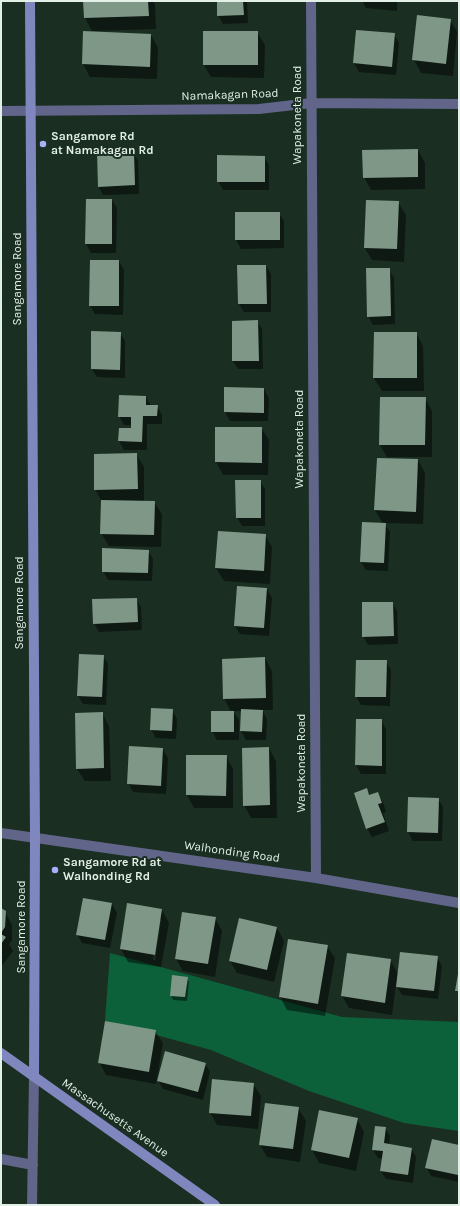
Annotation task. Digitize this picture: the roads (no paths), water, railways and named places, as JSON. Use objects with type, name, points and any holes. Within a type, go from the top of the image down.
[{"type":"street","name":"Sangamore Road","points":[[30,1],[35,838],[32,1205]]},
{"type":"street","name":"Wapakoneta Road","points":[[311,1],[310,103],[316,878]]},
{"type":"street","name":"Namakagan Road","points":[[1,111],[259,109],[310,103],[459,104]]},
{"type":"street","name":"Walhonding Road","points":[[1,833],[316,878],[459,903]]},
{"type":"street","name":"Massachusetts Avenue","points":[[1,1053],[214,1205]]},
{"type":"street","points":[[1,1159],[32,1164]]},
{"type":"place","name":"Sangamore Rd at Namakagan Rd","points":[[43,144]]},
{"type":"place","name":"Sangamore Rd at Walhonding Rd","points":[[55,870]]}]
